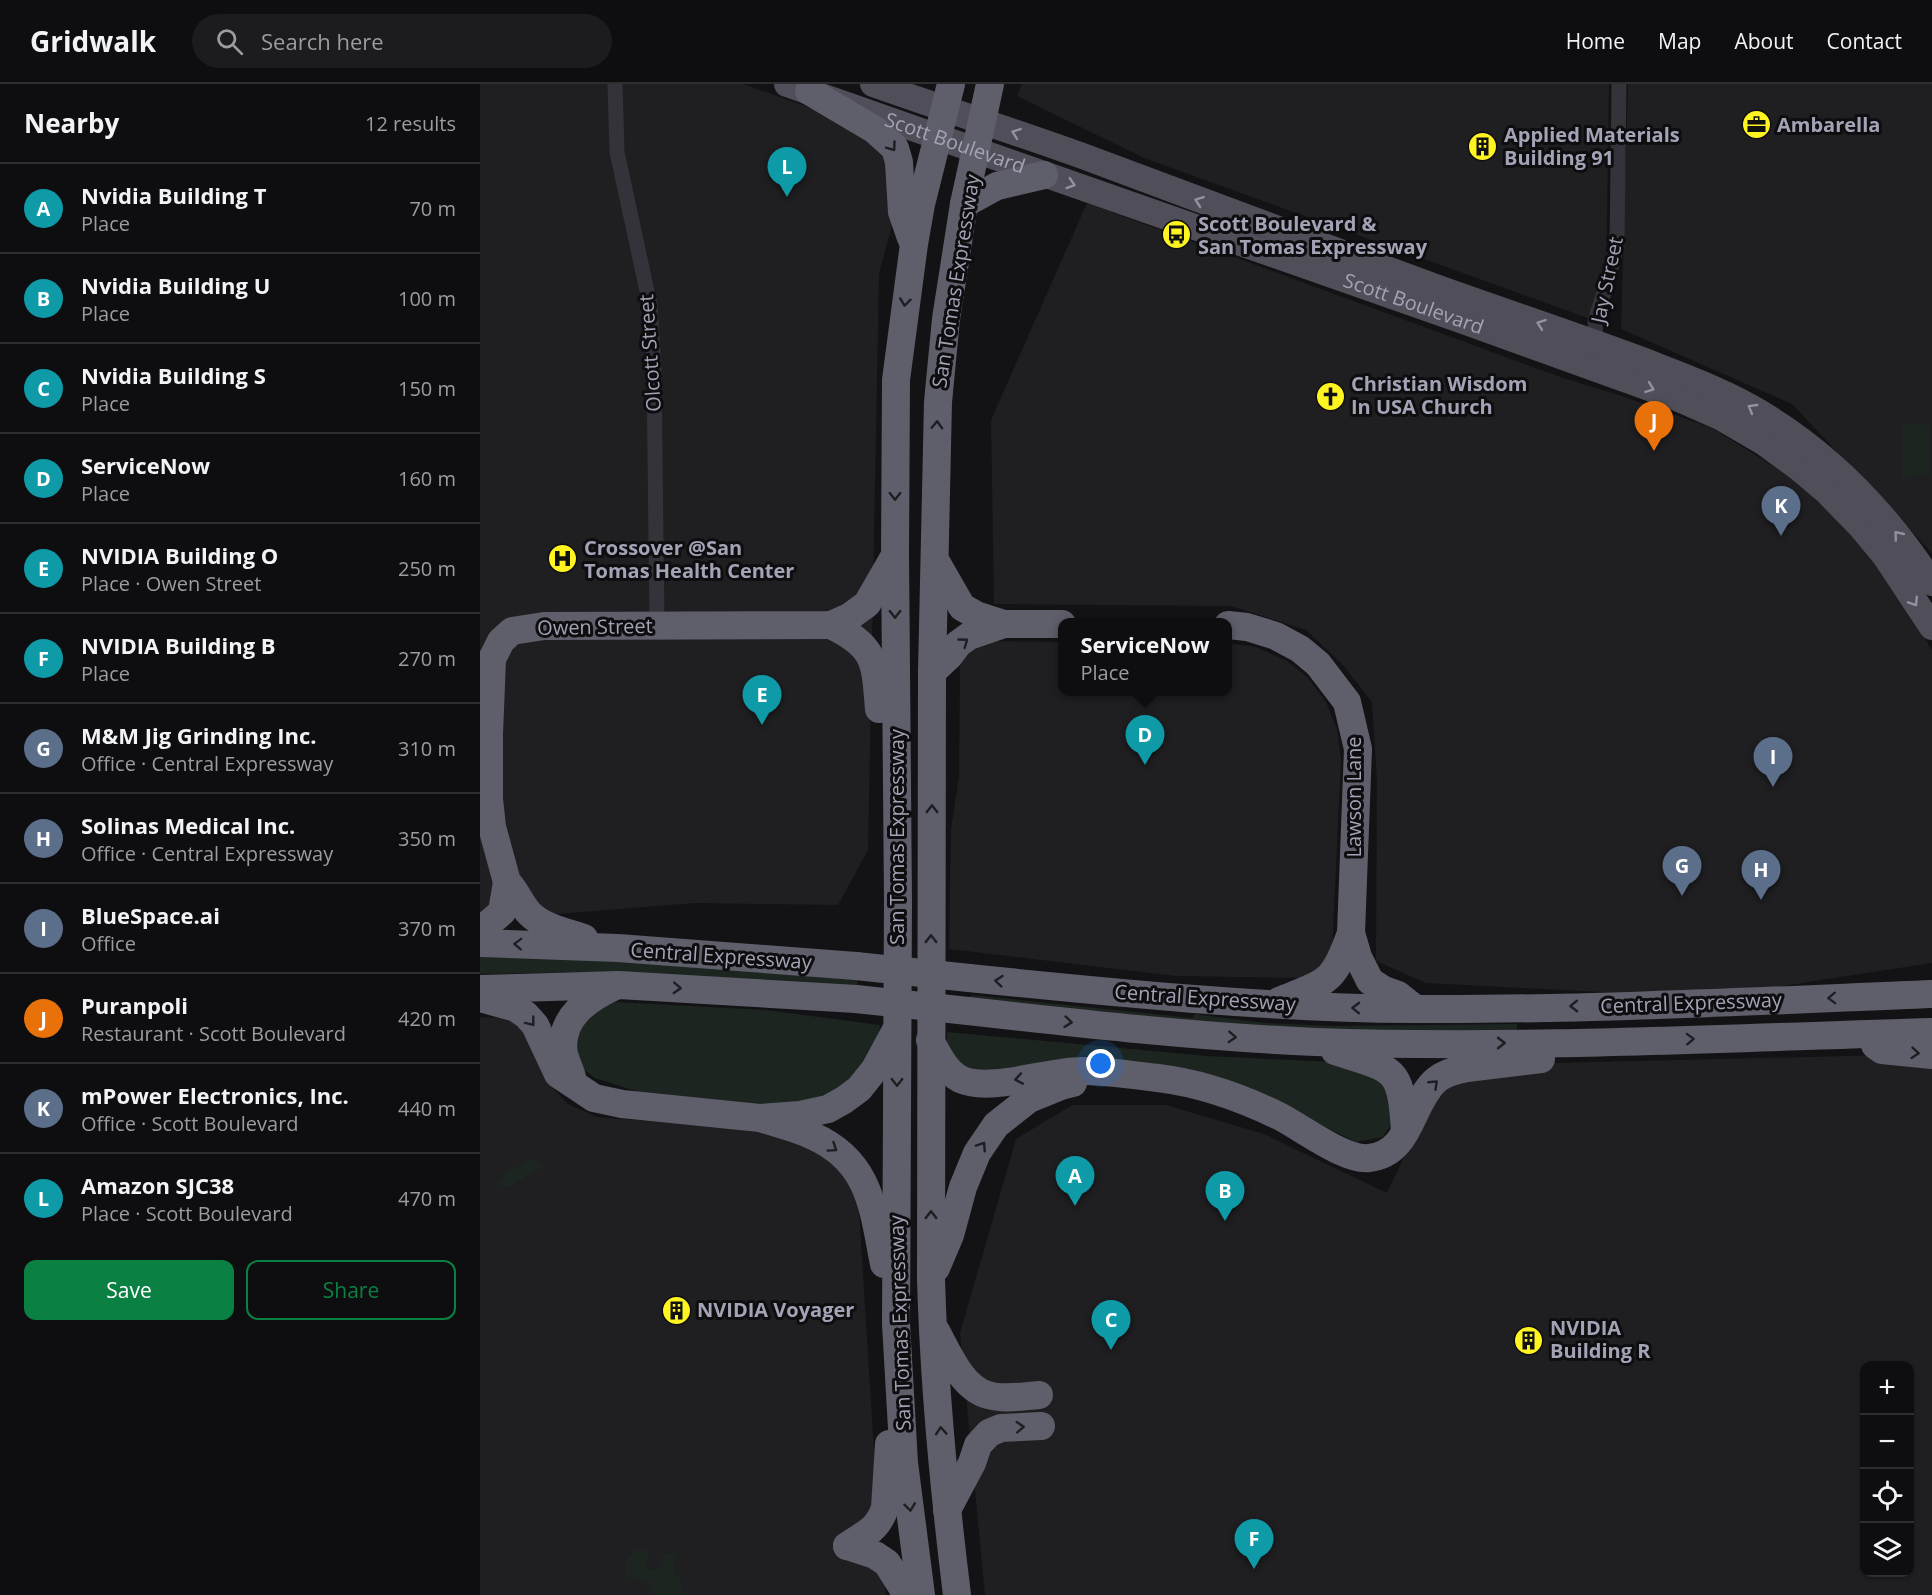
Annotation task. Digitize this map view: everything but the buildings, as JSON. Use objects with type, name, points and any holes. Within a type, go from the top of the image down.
[{"type":"highway","name":"San Tomas Expressway","points":[[957,1595],[947,1510],[931,1279],[932,672],[938,402],[946,319],[964,204],[990,84]]},
{"type":"highway","points":[[798,88],[875,130],[894,148],[899,162],[902,212],[914,244]]},
{"type":"highway","name":"San Tomas Expressway","points":[[921,1595],[904,1463],[896,1324],[896,380],[914,244],[948,96]]},
{"type":"highway","points":[[964,204],[997,186],[1044,175]]},
{"type":"highway","points":[[831,625],[849,617],[867,604],[895,555]]},
{"type":"highway","points":[[935,560],[962,607],[976,615],[1004,624],[1058,624]]},
{"type":"highway","points":[[932,672],[958,644],[969,636],[1004,624]]},
{"type":"highway","name":"Owen Street","points":[[507,882],[492,827],[489,799],[490,679],[492,659],[501,641],[512,631],[525,628],[831,625]]},
{"type":"highway","points":[[831,625],[852,634],[863,644],[876,669],[881,723],[896,738]]},
{"type":"highway","name":"Lawson Lane","points":[[1232,626],[1247,627],[1276,636],[1300,649],[1318,664],[1347,702],[1358,749],[1351,933]]},
{"type":"highway","points":[[480,931],[502,912],[507,882]]},
{"type":"highway","points":[[507,882],[519,894],[530,914],[541,923],[618,948]]},
{"type":"highway","points":[[1270,1004],[1326,982],[1343,957],[1351,933]]},
{"type":"highway","points":[[1351,933],[1358,957],[1370,981],[1398,995],[1415,1009]]},
{"type":"highway","name":"Central Expressway","points":[[480,943],[618,948],[856,966],[1270,1004],[1415,1009],[1641,1005],[1932,994]]},
{"type":"highway","points":[[1880,996],[1899,980],[1932,974]]},
{"type":"highway","points":[[576,1087],[564,1054],[564,1040],[568,1025],[575,1012],[594,996],[619,985]]},
{"type":"highway","name":"Central Expressway","points":[[480,989],[619,985],[856,999],[1174,1033],[1315,1042],[1567,1042],[1932,1032]]},
{"type":"highway","points":[[480,998],[516,1008],[526,1015],[535,1025],[558,1074],[594,1098],[622,1104],[760,1118],[800,1115],[828,1109],[844,1100],[859,1089],[870,1076],[897,1028]]},
{"type":"highway","points":[[1862,1034],[1882,1050],[1932,1055]]},
{"type":"highway","points":[[930,1040],[952,1073],[961,1079],[977,1084],[992,1084],[1081,1071],[1171,1080],[1227,1094],[1279,1116],[1346,1154],[1367,1159],[1391,1150],[1405,1134],[1422,1098],[1435,1080],[1467,1068],[1549,1058],[1567,1042]]},
{"type":"highway","points":[[1315,1042],[1337,1052],[1381,1065],[1389,1072],[1401,1091],[1405,1134]]},
{"type":"highway","points":[[931,1279],[950,1235],[963,1187],[977,1153],[996,1125],[1029,1099],[1061,1086],[1119,1073]]},
{"type":"highway","points":[[760,1118],[813,1136],[837,1149],[853,1165],[865,1183],[873,1208],[896,1324],[885,1508],[877,1527],[847,1546],[875,1555],[887,1563],[907,1595]]},
{"type":"highway","points":[[933,1326],[959,1372],[974,1387],[987,1395],[1004,1398],[1039,1395]]},
{"type":"highway","points":[[947,1510],[972,1462],[978,1445],[989,1433],[1001,1428],[1041,1426]]},
{"type":"main road","name":"Scott Boulevard","points":[[873,84],[948,96],[981,122],[1090,159],[1340,253],[1596,342],[1705,384],[1786,429],[1843,475],[1901,538],[1932,583]]},
{"type":"main road","name":"Scott Boulevard","points":[[798,88],[1222,235],[1595,368],[1677,398],[1720,417],[1762,442],[1826,491],[1885,556],[1932,627]]},
{"type":"street","name":"Olcott Street","points":[[615,84],[617,152],[650,305],[654,367],[657,626]]},
{"type":"street","name":"Jay Street","points":[[1595,368],[1595,320],[1617,245],[1618,84]]},
{"type":"shaded area","points":[[480,84],[743,84],[811,108],[908,165],[879,274],[868,850],[838,905],[695,903],[545,915],[480,916]]},
{"type":"shaded area","points":[[1022,84],[1609,84],[1606,283],[1593,320],[1144,158],[1017,96]]},
{"type":"shaded area","points":[[1628,84],[1932,84],[1932,553],[1792,404],[1621,329]]},
{"type":"shaded area","points":[[1087,203],[1563,378],[1712,428],[1791,477],[1858,536],[1932,650],[1932,963],[1757,990],[1621,993],[1426,983],[1376,961],[1377,779],[1372,702],[1343,665],[1306,630],[1231,606],[994,604],[991,420]]},
{"type":"shaded area","points":[[1902,424],[1931,425],[1930,475],[1902,477]]},
{"type":"shaded area","points":[[987,641],[1058,642],[1058,696],[1232,696],[1232,644],[1256,647],[1287,661],[1308,678],[1326,702],[1337,729],[1341,760],[1332,953],[1328,964],[1305,978],[1176,976],[949,949],[951,830],[959,776],[960,664],[965,654]]},
{"type":"shaded area","points":[[480,952],[857,975],[857,991],[620,973],[480,974]]},
{"type":"shaded area","points":[[971,995],[1193,1018],[1194,1014],[1264,1023],[1334,1026],[1517,1024],[1517,1033],[1360,1035],[971,1004]]},
{"type":"shaded area","points":[[617,1002],[766,1010],[880,1025],[878,1045],[850,1089],[801,1108],[639,1092],[595,1078],[579,1066],[576,1027],[603,1004]]},
{"type":"shaded area","points":[[480,1017],[503,1018],[516,1022],[524,1032],[548,1083],[568,1104],[597,1117],[713,1126],[791,1137],[834,1160],[852,1184],[859,1211],[877,1499],[886,1595],[480,1595]]},
{"type":"shaded area","points":[[947,1032],[1207,1056],[1355,1063],[1380,1072],[1397,1115],[1383,1137],[1356,1142],[1238,1084],[967,1072],[947,1048]]},
{"type":"shaded area","points":[[1932,1054],[1932,1595],[985,1595],[960,1333],[1016,1139],[1072,1105],[1166,1105],[1264,1134],[1387,1193],[1432,1097],[1470,1065]]},
{"type":"shaded area","points":[[530,1159],[537,1160],[547,1170],[541,1168],[509,1187],[497,1184],[505,1173]]},
{"type":"shaded area","points":[[641,1549],[649,1553],[646,1564],[647,1568],[652,1569],[659,1568],[665,1553],[674,1554],[676,1558],[674,1570],[682,1584],[682,1595],[655,1595],[648,1582],[629,1578],[626,1564],[629,1556]]},
{"type":"place","name":"Ambarella","points":[[1756,125]]},
{"type":"place","name":"Applied Materials Building 91","points":[[1483,146]]},
{"type":"place","name":"Amazon SJC38","points":[[787,197]]},
{"type":"place","name":"Scott Boulevard & San Tomas Expressway","points":[[1177,235]]},
{"type":"place","name":"Christian Wisdom In USA Church","points":[[1330,396]]},
{"type":"place","name":"Puranpoli","points":[[1654,451]]},
{"type":"place","name":"mPower Electronics, Inc.","points":[[1781,536]]},
{"type":"place","name":"Crossover @San Tomas Health Center","points":[[563,559]]},
{"type":"place","name":"NVIDIA Building O","points":[[762,725]]},
{"type":"place","name":"ServiceNow","points":[[1145,765]]},
{"type":"place","name":"BlueSpace.ai","points":[[1773,787]]},
{"type":"place","name":"M&M Jig Grinding Inc.","points":[[1682,896]]},
{"type":"place","name":"Solinas Medical Inc.","points":[[1761,900]]},
{"type":"place","name":"Nvidia Building T","points":[[1075,1206]]},
{"type":"place","name":"Nvidia Building U","points":[[1225,1221]]},
{"type":"place","name":"NVIDIA Voyager","points":[[676,1310]]},
{"type":"place","name":"NVIDIA Building R","points":[[1529,1340]]},
{"type":"place","name":"Nvidia Building S","points":[[1111,1350]]},
{"type":"place","name":"NVIDIA Building B","points":[[1254,1569]]}]
